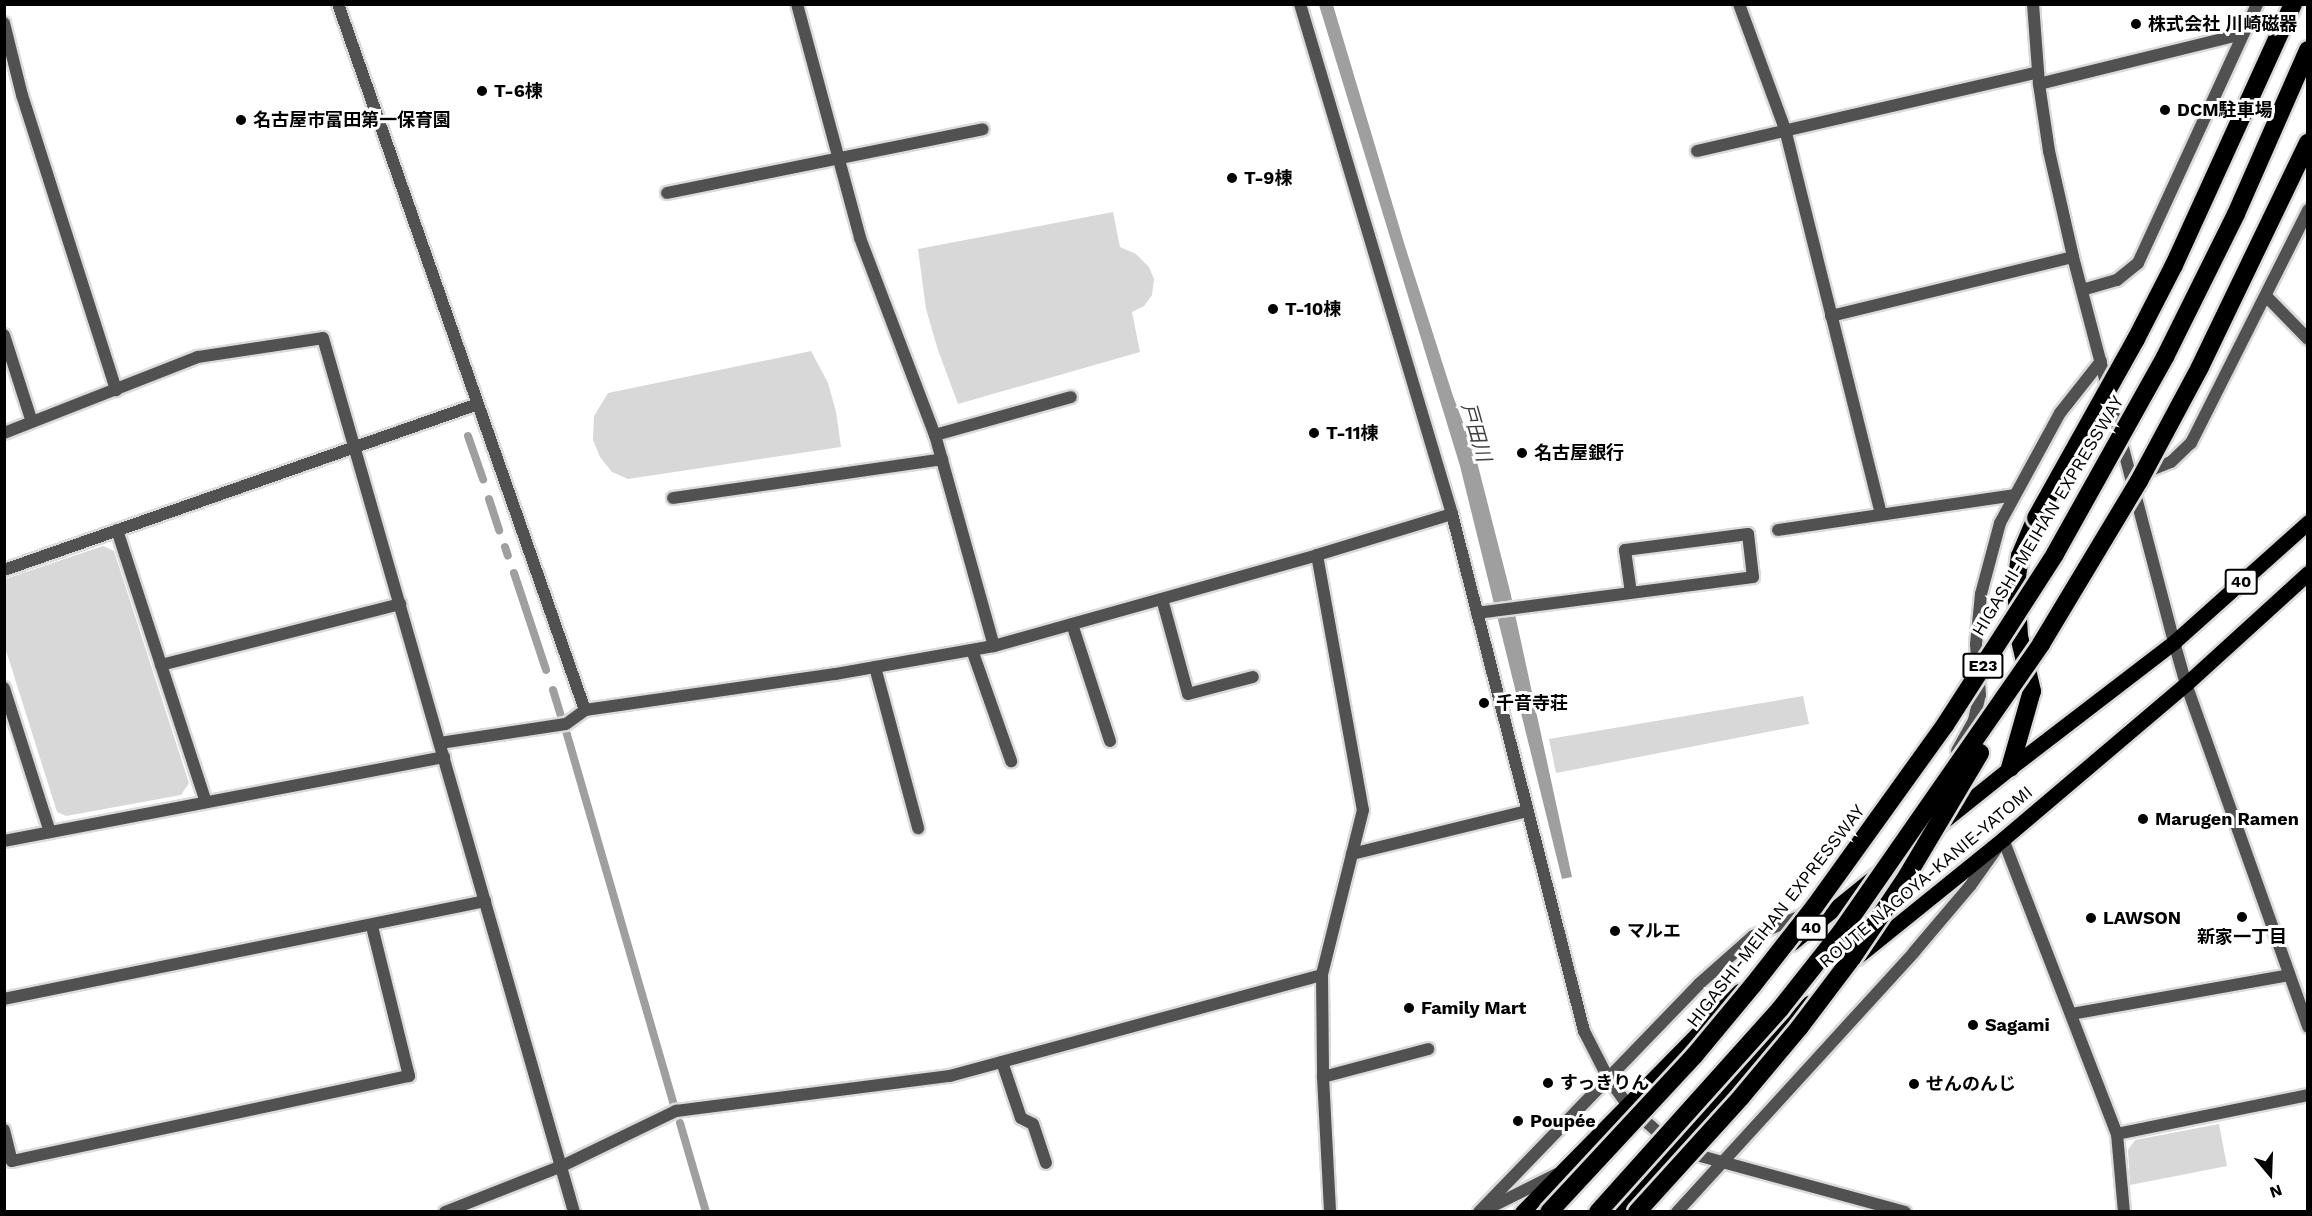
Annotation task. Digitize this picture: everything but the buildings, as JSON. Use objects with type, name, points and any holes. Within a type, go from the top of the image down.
[{"type":"highway","points":[[2010,768],[2032,691],[2019,636],[2016,585],[2020,556],[2036,518],[2116,377],[2168,275],[2293,4]]},
{"type":"highway","name":"HIGASHI-MEIHAN EXPRESSWAY","points":[[1549,1212],[1694,1056],[1753,985],[1815,906],[1951,716],[2055,554],[2165,357],[2236,214],[2307,50]]},
{"type":"highway","name":"E23","points":[[1598,1212],[1773,1018],[1841,932],[2041,644],[2139,481],[2200,368],[2307,143]]},
{"type":"highway","points":[[1638,1212],[1742,1096],[1799,1028],[1852,958],[1945,814],[2041,644]]},
{"type":"main road","name":"40","points":[[2010,768],[2174,642],[2307,522]]},
{"type":"main road","name":"ROUTE NAGOYA-KANIE-YATOMI","points":[[1620,1212],[1678,1150],[1765,1050],[1863,952],[2003,839],[2186,684],[2307,573]]},
{"type":"main road","name":"ROUTE NAGOYA-KANIE-YATOMI","points":[[1522,1212],[1628,1106],[1722,1007],[1783,950],[2010,768]]},
{"type":"street","points":[[338,4],[585,710]]},
{"type":"street","points":[[797,4],[860,238],[935,435],[994,646]]},
{"type":"street","points":[[1300,4],[1452,514],[1584,1031],[1608,1078],[1628,1106],[1678,1150],[1905,1212]]},
{"type":"street","points":[[1739,4],[1785,129],[1881,513]]},
{"type":"street","points":[[2034,4],[2038,78],[2049,151],[2073,257],[2174,642],[2186,684],[2307,1027]]},
{"type":"street","points":[[2082,290],[2117,280],[2138,263],[2257,4]]},
{"type":"street","points":[[4,23],[22,95],[116,390]]},
{"type":"street","points":[[1696,150],[1785,129],[2243,34]]},
{"type":"street","points":[[667,193],[983,129]]},
{"type":"street","points":[[2132,477],[2171,462],[2192,443],[2307,210]]},
{"type":"street","points":[[1831,315],[2073,257]]},
{"type":"street","points":[[2266,296],[2307,339]]},
{"type":"street","points":[[4,335],[32,422]]},
{"type":"street","points":[[4,433],[198,357],[323,338],[574,1212]]},
{"type":"street","points":[[1902,855],[1916,818],[1974,720],[1980,695],[1976,644],[1980,594],[1996,534],[2014,495],[2060,413],[2101,361]]},
{"type":"street","points":[[935,435],[1071,397]]},
{"type":"street","points":[[4,570],[478,404]]},
{"type":"street","points":[[673,498],[942,459]]},
{"type":"street","points":[[1778,530],[2014,495]]},
{"type":"street","points":[[440,743],[566,724],[585,710],[875,667],[994,646],[1317,555],[1452,514]]},
{"type":"street","points":[[117,530],[206,802]]},
{"type":"street","points":[[1477,613],[1753,577],[1748,534],[1625,550],[1630,593]]},
{"type":"street","points":[[1317,555],[1363,810],[1322,975],[1323,1077],[1330,1212]]},
{"type":"street","points":[[1162,599],[1188,694],[1253,677]]},
{"type":"street","points":[[161,665],[400,604]]},
{"type":"street","points":[[1072,624],[1110,741]]},
{"type":"street","points":[[972,650],[1011,761]]},
{"type":"street","points":[[875,667],[918,828]]},
{"type":"street","points":[[4,688],[50,832]]},
{"type":"street","points":[[4,841],[444,757]]},
{"type":"street","points":[[1352,854],[1527,811]]},
{"type":"street","points":[[2003,839],[2117,1134],[2124,1212]]},
{"type":"street","points":[[1677,1212],[1914,952],[1970,886],[2003,839]]},
{"type":"street","points":[[1481,1212],[1675,1007],[1753,936],[1846,899]]},
{"type":"street","points":[[4,999],[372,926],[485,901]]},
{"type":"street","points":[[4,1130],[12,1161],[409,1076],[372,926]]},
{"type":"street","points":[[445,1212],[562,1166],[676,1111],[950,1076],[1322,975]]},
{"type":"street","points":[[2071,1014],[2289,975]]},
{"type":"street","points":[[1323,1077],[1428,1049]]},
{"type":"street","points":[[1002,1062],[1021,1118],[1033,1124],[1046,1163]]},
{"type":"street","points":[[2117,1134],[2307,1095]]},
{"type":"street","points":[[1481,1212],[1518,1191],[1563,1172]]},
{"type":"shaded area","points":[[1319,5],[1333,5],[1405,246],[1453,396],[1475,454],[1510,591],[1572,877],[1562,879],[1460,466]]},
{"type":"shaded area","points":[[1113,212],[1120,247],[1136,254],[1149,267],[1154,279],[1152,295],[1144,306],[1132,312],[1140,352],[958,404],[926,309],[918,249]]},
{"type":"shaded area","points":[[811,351],[828,383],[836,412],[841,447],[628,479],[612,472],[600,457],[593,440],[594,416],[608,393]]},
{"type":"shaded area","points":[[103,546],[114,551],[189,783],[181,795],[66,816],[57,812],[5,647],[5,579]]},
{"type":"shaded area","points":[[1803,696],[1809,724],[1556,773],[1549,739]]},
{"type":"shaded area","points":[[2219,1124],[2227,1166],[2130,1185],[2128,1150],[2135,1140]]},
{"type":"waterway","points":[[468,436],[483,479]]},
{"type":"waterway","points":[[489,499],[499,530]]},
{"type":"waterway","points":[[505,547],[508,556]]},
{"type":"waterway","points":[[514,573],[546,670]]},
{"type":"waterway","points":[[553,690],[562,720]]},
{"type":"waterway","points":[[566,731],[674,1104]]},
{"type":"waterway","points":[[680,1123],[706,1212]]},
{"type":"place","name":"株式会社 川崎磁器","points":[[2136,24]]},
{"type":"place","name":"T-6棟","points":[[482,91]]},
{"type":"place","name":"DCM駐車場","points":[[2165,110]]},
{"type":"place","name":"名古屋市富田第一保育園","points":[[241,120]]},
{"type":"place","name":"T-9棟","points":[[1232,178]]},
{"type":"place","name":"T-10棟","points":[[1273,309]]},
{"type":"place","name":"T-11棟","points":[[1314,433]]},
{"type":"place","name":"名古屋銀行","points":[[1522,453]]},
{"type":"place","name":"千音寺荘","points":[[1484,703]]},
{"type":"place","name":"Marugen Ramen","points":[[2143,819]]},
{"type":"place","name":"新家一丁目","points":[[2242,917]]},
{"type":"place","name":"LAWSON","points":[[2091,918]]},
{"type":"place","name":"マルエ","points":[[1615,931]]},
{"type":"place","name":"Family Mart","points":[[1409,1008]]},
{"type":"place","name":"Sagami","points":[[1973,1025]]},
{"type":"place","name":"すっきりん","points":[[1548,1083]]},
{"type":"place","name":"せんのんじ","points":[[1914,1084]]},
{"type":"place","name":"Poupée","points":[[1518,1121]]},
{"type":"water label","name":"戸田川","points":[[1476,432]]}]
